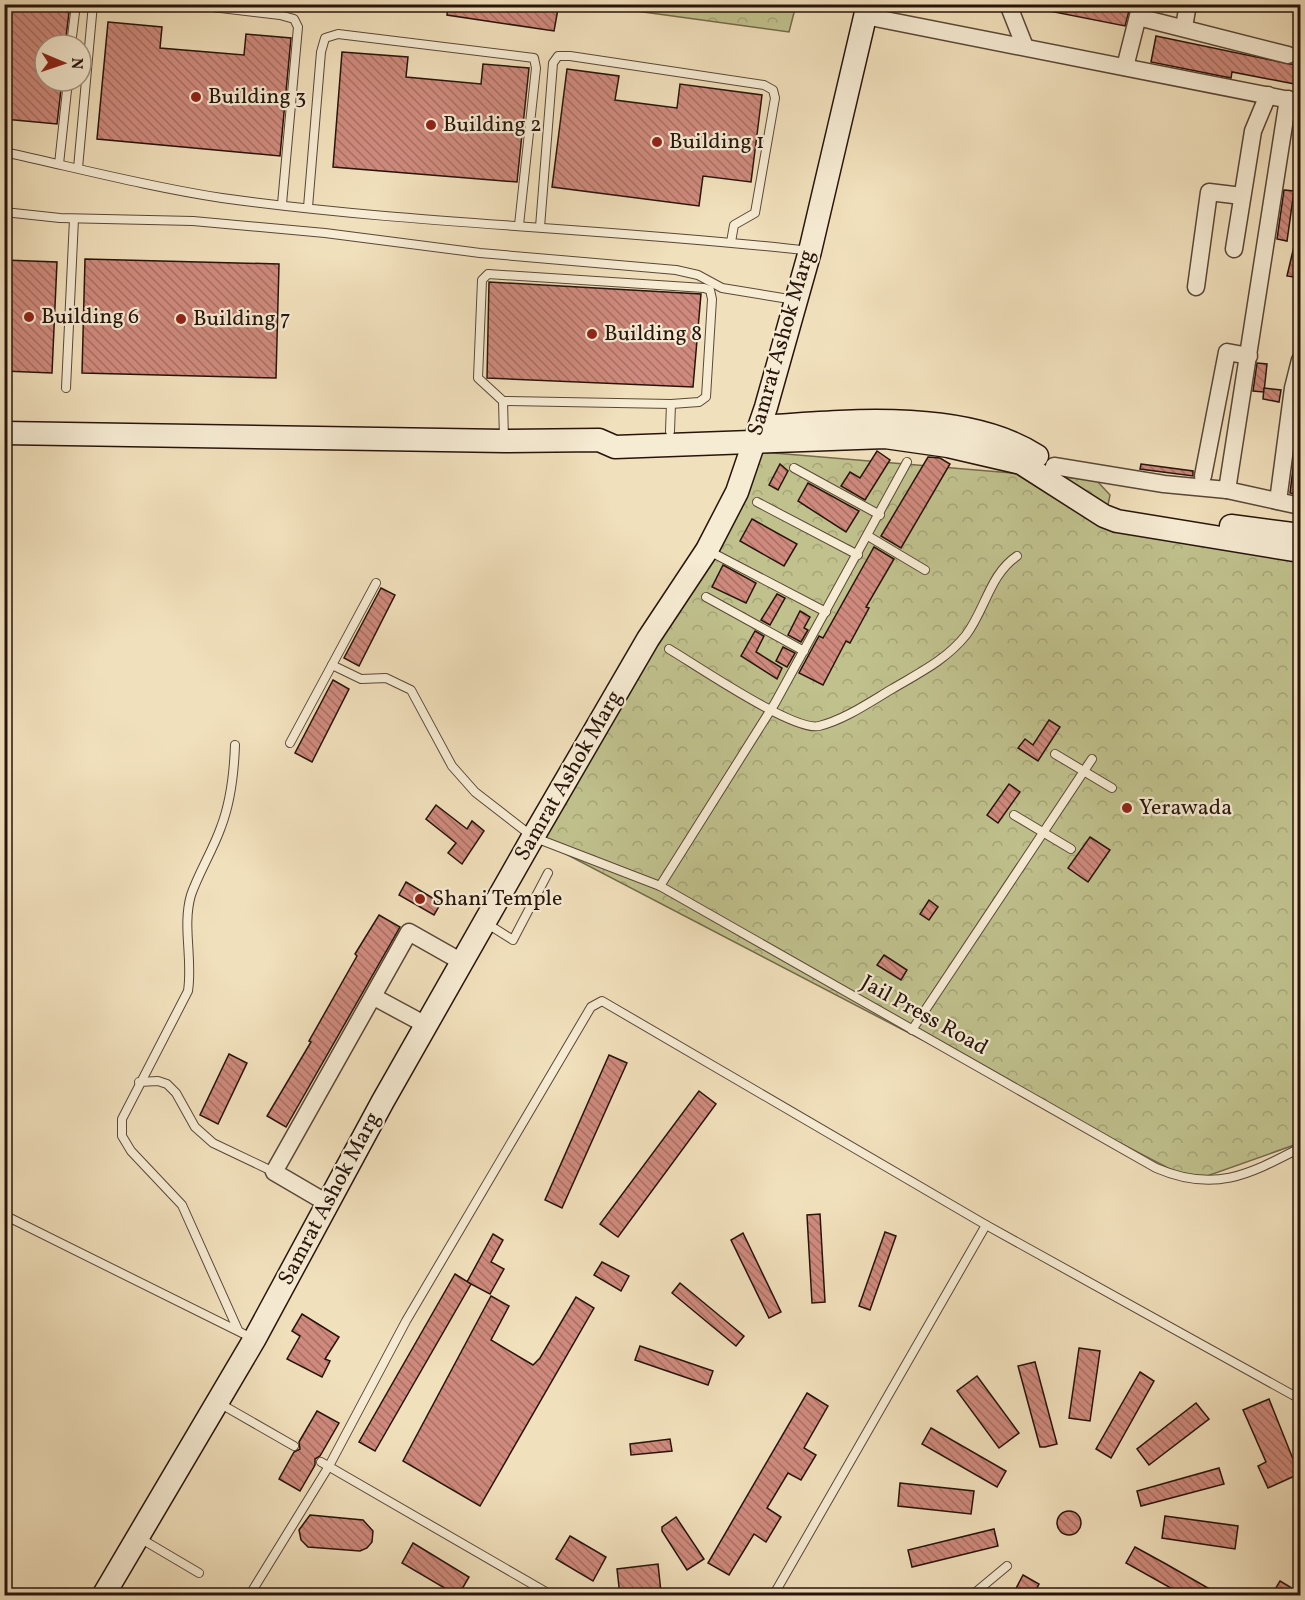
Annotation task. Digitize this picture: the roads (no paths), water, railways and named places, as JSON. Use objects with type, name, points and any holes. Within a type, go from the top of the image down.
[{"type":"street","points":[[1008,4],[1009,12],[1025,47]]},
{"type":"street","points":[[1184,27],[1188,4]]},
{"type":"street","points":[[866,10],[1025,47],[1294,100],[1227,490]]},
{"type":"street","name":"Samrat Ashok Marg","points":[[103,1596],[216,1402],[246,1335],[327,1203],[533,837],[648,639],[707,550],[737,492],[766,406],[810,251],[866,10]]},
{"type":"street","points":[[1125,67],[1139,11],[1184,27],[1288,55]]},
{"type":"street","points":[[1234,249],[1253,131],[1268,95]]},
{"type":"street","points":[[1196,287],[1209,192],[1242,196]]},
{"type":"street","points":[[1203,476],[1227,352],[1249,356]]},
{"type":"street","points":[[1278,501],[1292,455],[1293,388],[1300,360]]},
{"type":"street","points":[[4,433],[504,441],[599,440],[615,447],[756,435],[876,420],[943,427],[1004,441],[1030,451],[1105,501],[1131,511],[1300,535]]},
{"type":"street","points":[[599,440],[614,431],[670,431],[885,437],[948,446],[1021,463],[1104,516],[1117,521],[1300,551]]},
{"type":"street","points":[[1054,466],[1164,484],[1227,490],[1300,506]]},
{"type":"street","points":[[327,1203],[274,1172],[409,932],[462,962]]},
{"type":"street","points":[[374,997],[426,1025]]},
{"type":"lane","points":[[72,33],[75,4]]},
{"type":"lane","points":[[78,168],[93,4]]},
{"type":"lane","points":[[187,4],[280,15],[294,19],[298,27],[282,204]]},
{"type":"lane","points":[[308,207],[321,52],[325,38],[338,34],[534,58],[536,68],[519,225]]},
{"type":"lane","points":[[540,227],[553,63],[558,56],[570,56],[764,85],[773,90],[775,98],[755,213],[734,225],[731,242]]},
{"type":"lane","points":[[59,164],[67,93]]},
{"type":"lane","points":[[4,152],[221,197],[308,207],[731,242],[810,251]]},
{"type":"lane","points":[[4,212],[74,219],[192,221],[326,233],[480,254],[676,270],[698,275],[722,288],[796,300]]},
{"type":"lane","points":[[66,388],[74,219]]},
{"type":"lane","points":[[488,274],[710,290],[712,299],[706,397],[699,402],[671,404],[503,401],[478,378],[480,287],[488,274]]},
{"type":"lane","points":[[503,401],[504,441]]},
{"type":"lane","points":[[670,431],[671,404]]},
{"type":"lane","points":[[660,886],[771,710],[907,462]]},
{"type":"lane","points":[[794,468],[880,514]]},
{"type":"lane","points":[[757,502],[858,555]]},
{"type":"lane","points":[[868,536],[925,570]]},
{"type":"lane","points":[[707,550],[826,612]]},
{"type":"lane","points":[[669,649],[771,710],[799,724],[819,726],[870,702],[938,663],[967,634],[1003,567],[1017,555]]},
{"type":"lane","points":[[290,743],[376,583]]},
{"type":"lane","points":[[706,597],[804,651]]},
{"type":"lane","name":"Jail Press Road","points":[[332,665],[361,679],[386,678],[411,690],[452,766],[475,792],[533,837],[660,886],[912,1030],[1175,1176],[1209,1182],[1229,1178],[1253,1171],[1300,1148]]},
{"type":"lane","points":[[236,745],[234,775],[222,825],[192,894],[187,917],[191,972],[188,991],[139,1082],[122,1119],[122,1136],[131,1151],[182,1205],[246,1335]]},
{"type":"lane","points":[[1055,754],[1112,788]]},
{"type":"lane","points":[[912,1030],[1092,759]]},
{"type":"lane","points":[[1014,815],[1071,849]]},
{"type":"lane","points":[[484,922],[513,940],[548,873]]},
{"type":"lane","points":[[249,1596],[406,1322],[596,1003],[609,1004],[987,1225],[1300,1399]]},
{"type":"lane","points":[[139,1082],[158,1081],[167,1084],[176,1093],[195,1127],[213,1143],[274,1172]]},
{"type":"lane","points":[[4,1215],[246,1335]]},
{"type":"lane","points":[[773,1596],[987,1225]]},
{"type":"lane","points":[[216,1402],[294,1446]]},
{"type":"lane","points":[[325,1464],[554,1596]]},
{"type":"lane","points":[[137,1536],[199,1573]]},
{"type":"lane","points":[[971,1596],[1007,1566]]},
{"type":"place","name":"Building 3","points":[[196,97]]},
{"type":"place","name":"Building 2","points":[[431,125]]},
{"type":"place","name":"Building 1","points":[[657,142]]},
{"type":"place","name":"Building 6","points":[[29,317]]},
{"type":"place","name":"Building 7","points":[[181,319]]},
{"type":"place","name":"Building 8","points":[[592,334]]},
{"type":"place","name":"Yerawada","points":[[1127,808]]},
{"type":"place","name":"Shani Temple","points":[[420,899]]}]
